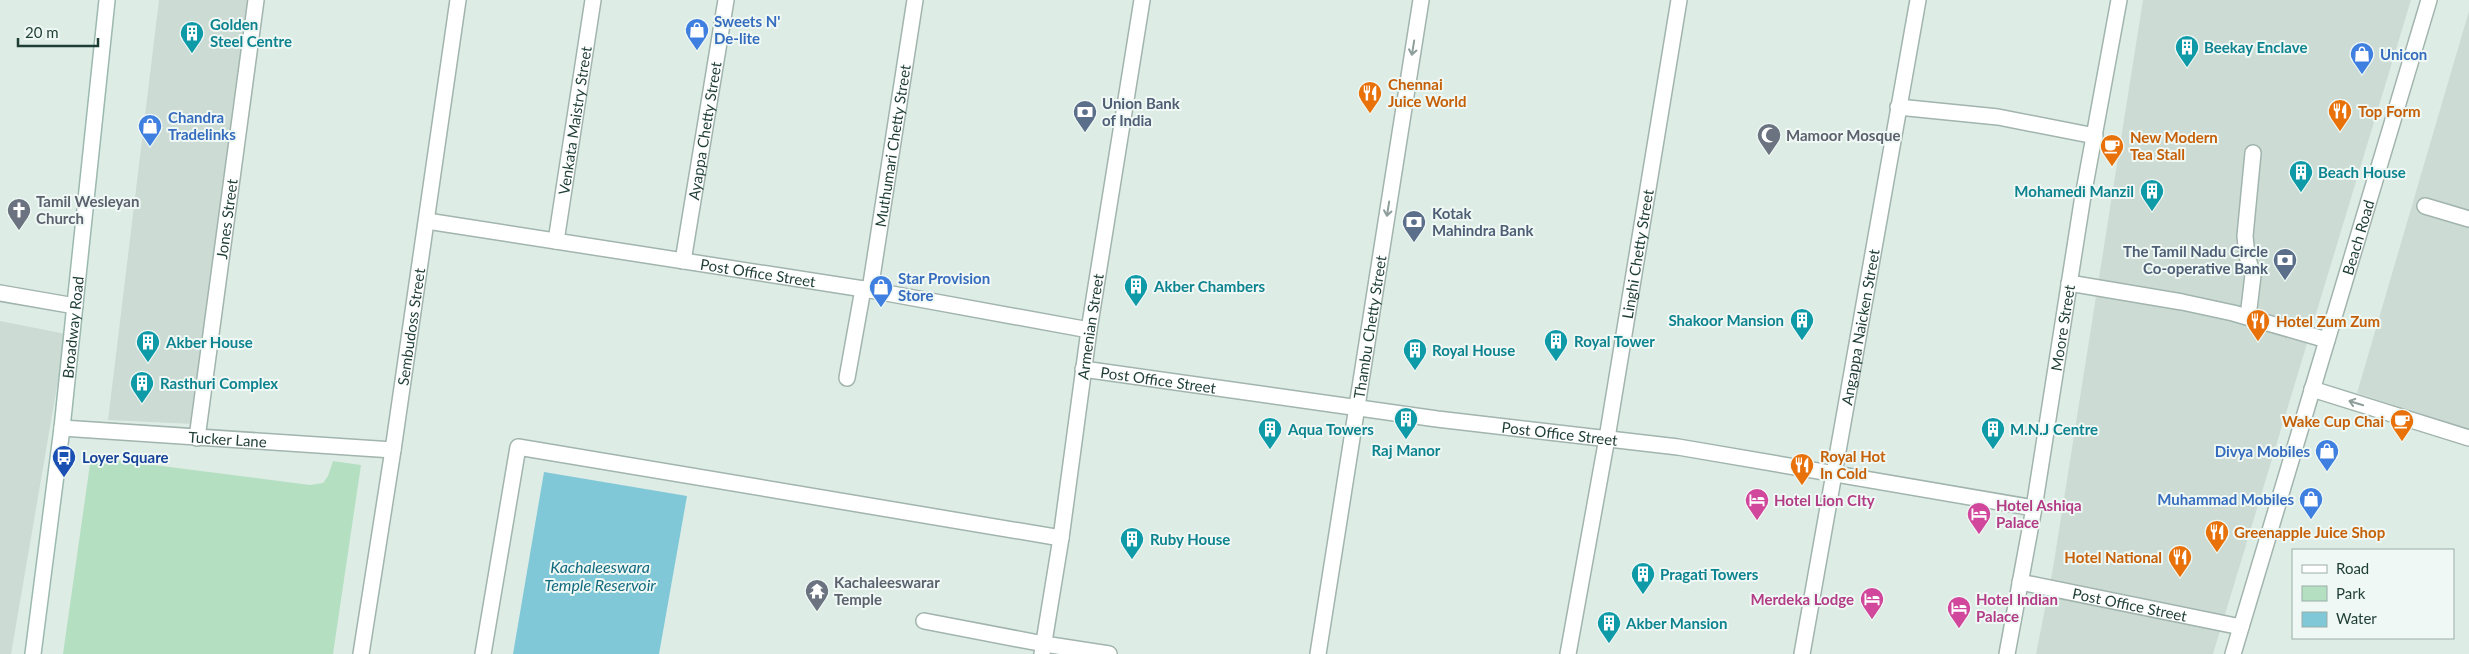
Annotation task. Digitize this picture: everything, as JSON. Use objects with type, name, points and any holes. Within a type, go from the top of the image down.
[{"type":"street","name":"Broadway Road","points":[[33,654],[62,428],[107,0]]},
{"type":"street","name":"Jones Street","points":[[197,438],[256,0]]},
{"type":"street","name":"Sembudoss Street","points":[[361,654],[394,450],[458,0]]},
{"type":"street","name":"Venkata Maistry Street","points":[[556,241],[594,0]]},
{"type":"street","name":"Ayappa Chetty Street","points":[[683,261],[726,0]]},
{"type":"street","name":"Muthumari Chetty Street","points":[[847,378],[866,290],[915,0]]},
{"type":"street","name":"Armenian Street","points":[[1043,649],[1061,538],[1083,368],[1142,0]]},
{"type":"street","name":"Thambu Chetty Street","points":[[1318,654],[1421,0]]},
{"type":"street","name":"Linghi Chetty Street","points":[[1568,654],[1607,438],[1679,0]]},
{"type":"street","name":"Angappa Naicken Street","points":[[1802,654],[1832,474],[1918,0]]},
{"type":"street","name":"Moore Street","points":[[2007,654],[2034,508],[2069,283],[2119,0]]},
{"type":"street","name":"Beach Road","points":[[2232,654],[2429,0]]},
{"type":"street","points":[[1898,107],[1998,118],[2094,136]]},
{"type":"street","points":[[2248,317],[2253,275],[2247,256],[2245,236],[2253,153]]},
{"type":"street","points":[[2425,206],[2469,219]]},
{"type":"street","name":"Post Office Street","points":[[427,221],[866,290],[1089,330]]},
{"type":"street","points":[[2069,283],[2182,302],[2248,317],[2327,340]]},
{"type":"street","points":[[0,293],[74,306]]},
{"type":"street","name":"Post Office Street","points":[[1083,368],[1437,419],[1678,447],[2034,508]]},
{"type":"street","points":[[2312,389],[2469,438]]},
{"type":"street","name":"Tucker Lane","points":[[62,428],[394,450]]},
{"type":"street","points":[[483,654],[518,447],[1061,538]]},
{"type":"street","name":"Post Office Street","points":[[2020,582],[2241,627]]},
{"type":"street","points":[[924,621],[1043,649],[1109,654]]},
{"type":"shaded area","points":[[159,0],[253,0],[193,424],[108,420]]},
{"type":"shaded area","points":[[2143,0],[2411,0],[2213,654],[2036,654],[2053,568]]},
{"type":"shaded area","points":[[2469,11],[2469,429],[2357,393]]},
{"type":"shaded area","points":[[0,321],[66,334],[11,654],[0,654]]},
{"type":"green space","points":[[91,457],[310,485],[323,483],[328,476],[333,461],[361,465],[333,654],[63,654]]},
{"type":"water","name":"Kachaleeswara Temple Reservoir","points":[[544,472],[687,496],[659,654],[513,654]]},
{"type":"place","name":"Sweets N' De-lite","points":[[697,51]]},
{"type":"place","name":"Golden Steel Centre","points":[[192,54]]},
{"type":"place","name":"Beekay Enclave","points":[[2187,68]]},
{"type":"place","name":"Unicon","points":[[2362,75]]},
{"type":"place","name":"Chennai Juice World","points":[[1370,114]]},
{"type":"place","name":"Top Form","points":[[2340,132]]},
{"type":"place","name":"Union Bank of India","points":[[1085,133]]},
{"type":"place","name":"Chandra Tradelinks","points":[[150,147]]},
{"type":"place","name":"Mamoor Mosque","points":[[1769,156]]},
{"type":"place","name":"New Modern Tea Stall","points":[[2112,167]]},
{"type":"place","name":"Beach House","points":[[2301,193]]},
{"type":"place","name":"Mohamedi Manzil","points":[[2152,212]]},
{"type":"place","name":"Tamil Wesleyan Church","points":[[19,231]]},
{"type":"place","name":"Kotak Mahindra Bank","points":[[1414,243]]},
{"type":"place","name":"The Tamil Nadu Circle Co-operative Bank","points":[[2285,281]]},
{"type":"place","name":"Akber Chambers","points":[[1136,307]]},
{"type":"place","name":"Star Provision Store","points":[[881,308]]},
{"type":"place","name":"Shakoor Mansion","points":[[1802,341]]},
{"type":"place","name":"Hotel Zum Zum","points":[[2258,342]]},
{"type":"place","name":"Royal Tower","points":[[1556,362]]},
{"type":"place","name":"Akber House","points":[[148,363]]},
{"type":"place","name":"Royal House","points":[[1415,371]]},
{"type":"place","name":"Rasthuri Complex","points":[[142,404]]},
{"type":"place","name":"Raj Manor","points":[[1406,440]]},
{"type":"place","name":"Wake Cup Chai","points":[[2402,442]]},
{"type":"place","name":"Aqua Towers","points":[[1270,450]]},
{"type":"place","name":"M.N.J Centre","points":[[1993,450]]},
{"type":"place","name":"Divya Mobiles","points":[[2327,472]]},
{"type":"place","name":"Loyer Square","points":[[64,478]]},
{"type":"place","name":"Royal Hot In Cold","points":[[1802,486]]},
{"type":"place","name":"Muhammad Mobiles","points":[[2311,520]]},
{"type":"place","name":"Hotel Lion CIty","points":[[1757,521]]},
{"type":"place","name":"Hotel Ashiqa Palace","points":[[1979,535]]},
{"type":"place","name":"Greenapple Juice Shop","points":[[2217,553]]},
{"type":"place","name":"Ruby House","points":[[1132,560]]},
{"type":"place","name":"Hotel National","points":[[2180,578]]},
{"type":"place","name":"Pragati Towers","points":[[1643,595]]},
{"type":"place","name":"Kachaleeswarar Temple","points":[[817,612]]},
{"type":"place","name":"Merdeka Lodge","points":[[1872,620]]},
{"type":"place","name":"Hotel Indian Palace","points":[[1959,629]]},
{"type":"place","name":"Akber Mansion","points":[[1609,644]]}]
